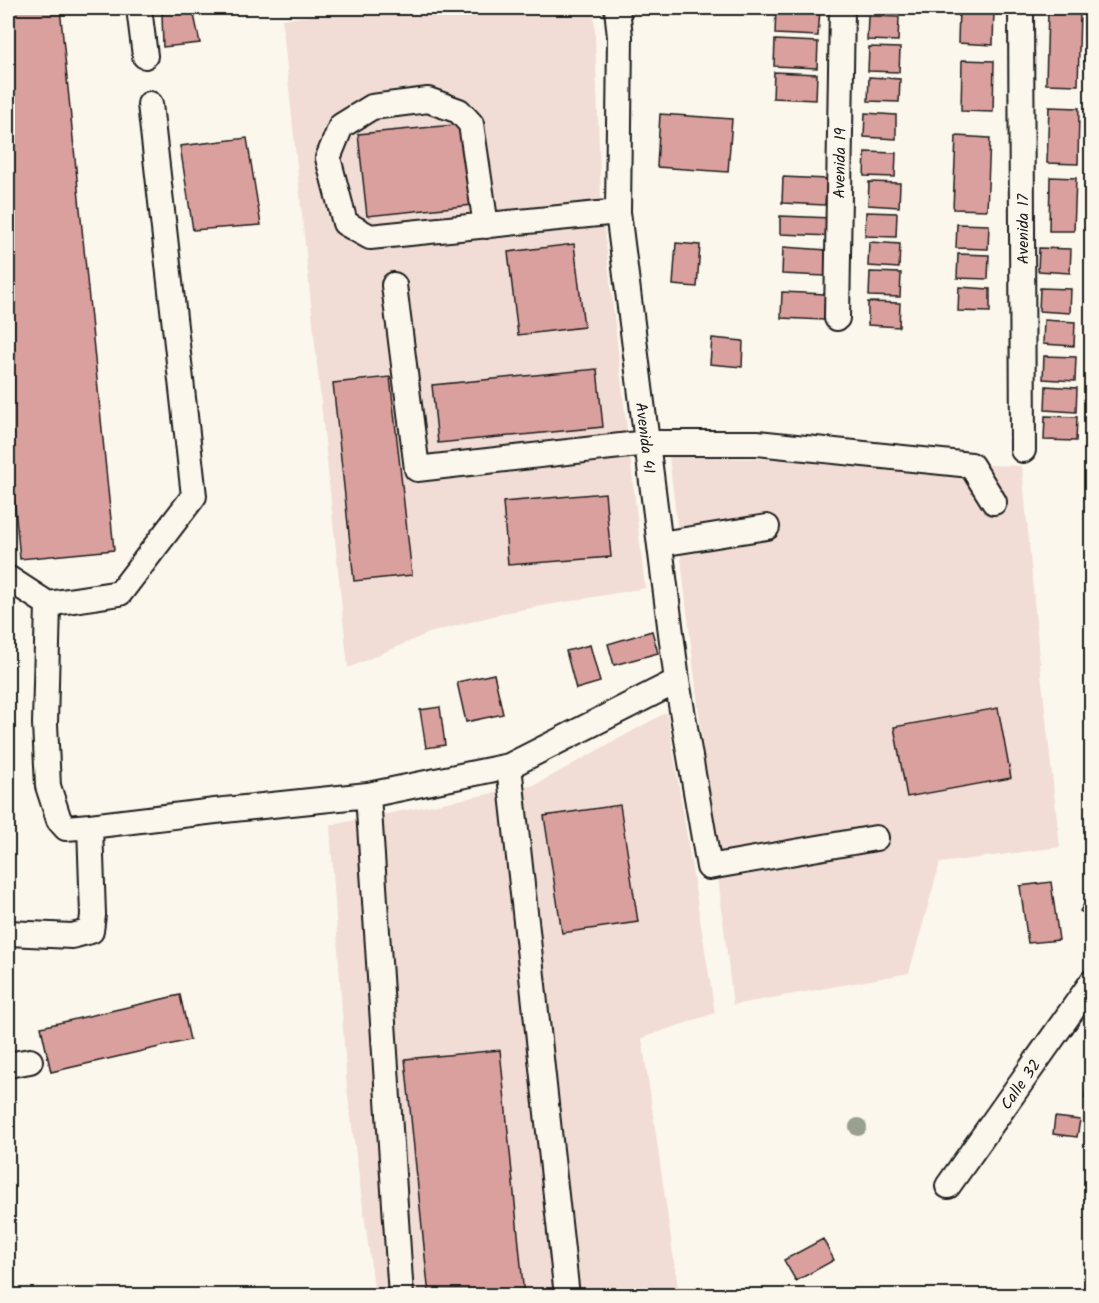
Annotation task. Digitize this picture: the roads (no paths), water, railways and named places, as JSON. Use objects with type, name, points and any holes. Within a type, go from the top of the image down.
[{"type":"street","points":[[139,8],[145,56]]},
{"type":"street","name":"Avenida 41","points":[[617,8],[620,37],[618,212],[677,681],[709,867],[876,838]]},
{"type":"street","name":"Avenida 19","points":[[837,318],[842,8]]},
{"type":"street","name":"Avenida 17","points":[[1021,8],[1023,450]]},
{"type":"street","points":[[486,226],[471,124],[459,111],[428,100],[372,107],[341,126],[328,158],[345,223],[370,237],[486,226],[618,212]]},
{"type":"street","points":[[8,578],[48,604],[120,593],[194,496],[150,104]]},
{"type":"street","points":[[394,285],[417,469],[647,443],[757,443],[971,465],[994,502]]},
{"type":"street","points":[[660,544],[767,527]]},
{"type":"street","points":[[48,604],[45,724],[48,786],[58,820],[66,828],[368,795],[509,766],[677,681]]},
{"type":"street","points":[[509,766],[567,1296]]},
{"type":"street","points":[[368,795],[401,1296]]},
{"type":"street","points":[[8,933],[72,936],[91,931],[93,915],[90,826]]},
{"type":"street","name":"Calle 32","points":[[948,1186],[1092,982]]}]
